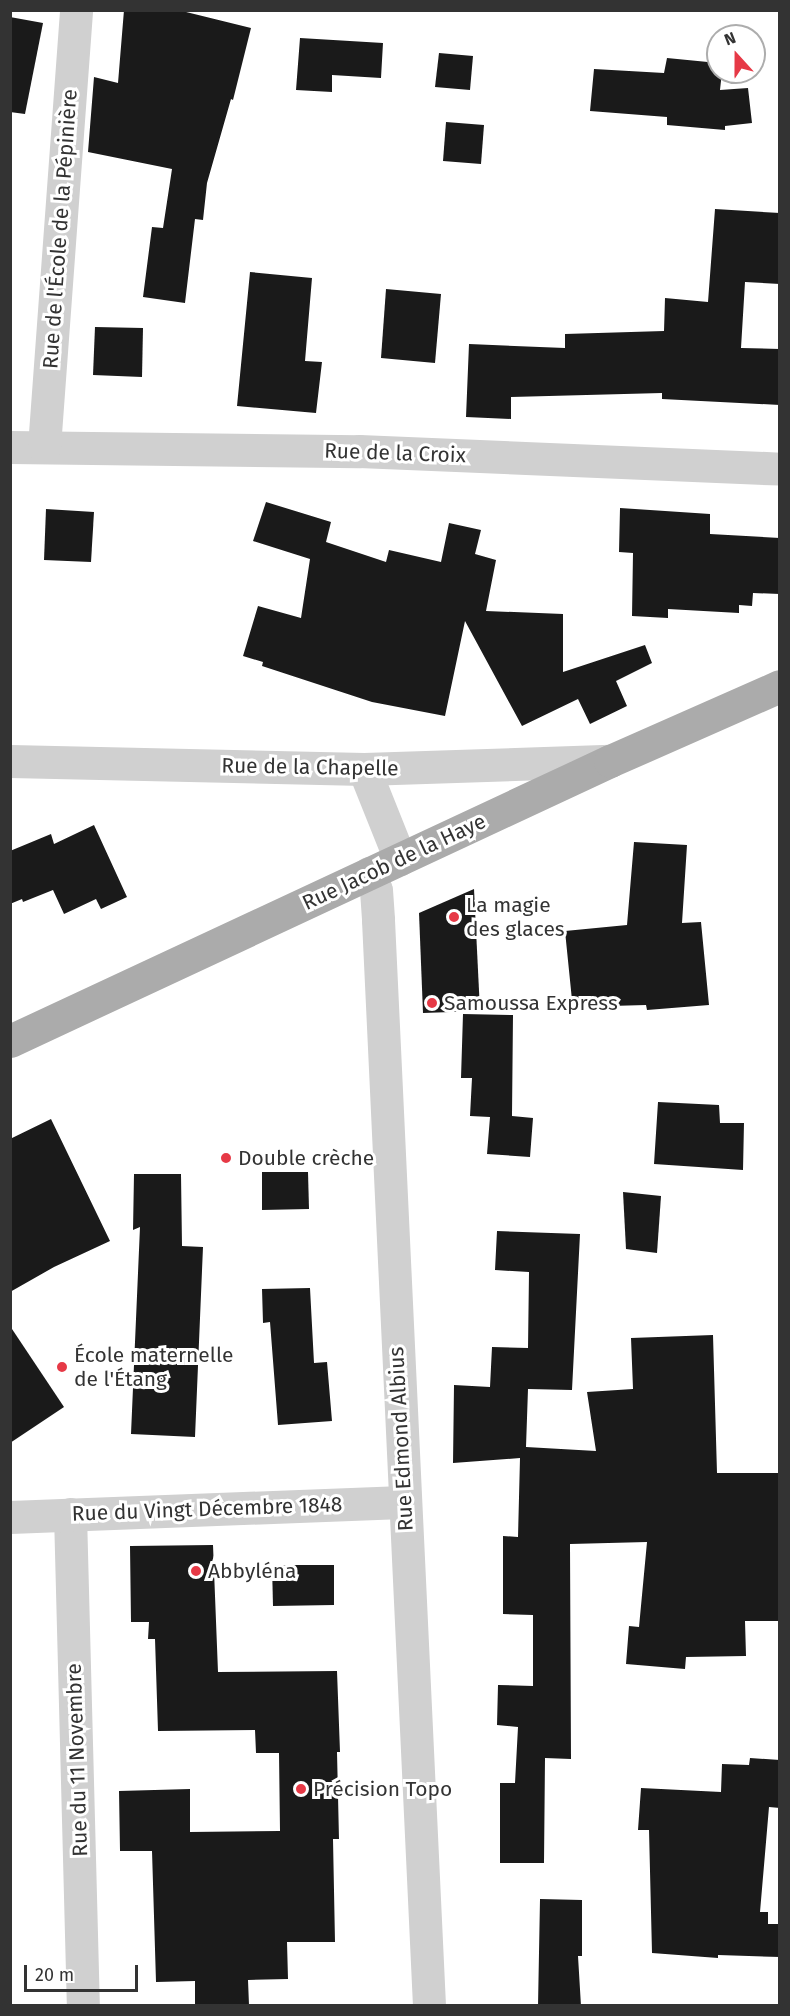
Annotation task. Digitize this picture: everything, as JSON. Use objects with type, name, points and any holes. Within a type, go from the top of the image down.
[{"type":"main road","name":"Rue Jacob de la Haye","points":[[10,1041],[610,761],[780,686]]},
{"type":"street","name":"Rue de l'École de la Pépinière","points":[[44,447],[76,10]]},
{"type":"street","name":"Rue de la Croix","points":[[10,447],[359,451],[780,469]]},
{"type":"street","name":"Rue de la Chapelle","points":[[10,761],[364,770],[610,761]]},
{"type":"street","points":[[364,770],[400,859]]},
{"type":"street","name":"Rue Edmond Albius","points":[[369,873],[376,890],[378,920],[429,2006]]},
{"type":"street","name":"Rue du Vingt Décembre 1848","points":[[10,1517],[404,1502]]},
{"type":"street","name":"Rue du 11 Novembre","points":[[70,1514],[83,2006]]},
{"type":"building","points":[[124,10],[178,10],[251,28],[233,100],[231,99],[207,183],[203,220],[195,219],[185,303],[143,297],[152,227],[163,228],[172,169],[88,152],[94,77],[118,83]]},
{"type":"building","points":[[10,17],[43,23],[25,114],[10,112]]},
{"type":"building","points":[[300,38],[383,43],[381,78],[332,75],[332,92],[296,90]]},
{"type":"building","points":[[439,53],[473,56],[470,90],[435,87]]},
{"type":"building","points":[[667,58],[706,62],[706,84],[721,84],[720,90],[748,88],[752,123],[725,126],[725,130],[667,125],[667,117],[590,111],[594,69],[664,73]]},
{"type":"building","points":[[446,122],[484,125],[481,164],[443,161]]},
{"type":"building","points":[[715,209],[780,213],[780,284],[745,282],[741,348],[780,349],[780,405],[662,399],[662,393],[511,397],[511,419],[466,417],[469,344],[565,348],[565,334],[664,331],[665,298],[708,302]]},
{"type":"building","points":[[250,272],[312,278],[305,361],[322,362],[316,413],[237,406]]},
{"type":"building","points":[[386,289],[441,294],[435,363],[381,358]]},
{"type":"building","points":[[95,327],[143,328],[142,377],[93,375]]},
{"type":"building","points":[[266,502],[331,522],[326,542],[386,562],[389,550],[441,562],[449,523],[481,530],[475,554],[496,560],[486,611],[563,614],[563,672],[645,645],[652,663],[616,681],[627,706],[590,724],[578,699],[522,726],[465,621],[445,716],[372,702],[262,666],[263,662],[243,656],[258,606],[301,618],[310,559],[253,541]]},
{"type":"building","points":[[620,508],[710,514],[710,534],[780,538],[780,594],[753,593],[752,606],[739,605],[739,613],[668,609],[668,618],[632,616],[633,553],[619,552]]},
{"type":"building","points":[[46,509],[94,512],[91,562],[44,560]]},
{"type":"building","points":[[94,825],[127,897],[101,909],[96,899],[64,914],[53,890],[23,902],[22,899],[10,904],[10,851],[51,834],[54,844]]},
{"type":"building","points":[[634,842],[687,845],[682,923],[701,922],[709,1005],[647,1010],[646,1005],[573,1010],[565,931],[627,925]]},
{"type":"building","points":[[474,889],[480,1011],[423,1013],[419,913]]},
{"type":"building","points":[[463,1014],[513,1015],[512,1116],[533,1118],[530,1157],[487,1154],[490,1117],[470,1116],[472,1078],[461,1078]]},
{"type":"building","points":[[658,1102],[719,1105],[720,1123],[744,1123],[743,1170],[654,1164]]},
{"type":"building","points":[[51,1119],[110,1241],[54,1267],[10,1292],[10,1139]]},
{"type":"building","points":[[262,1172],[308,1172],[309,1209],[262,1210]]},
{"type":"building","points":[[134,1174],[181,1174],[182,1246],[203,1247],[195,1437],[131,1434],[140,1227],[133,1230]]},
{"type":"building","points":[[623,1192],[661,1196],[657,1253],[626,1249]]},
{"type":"building","points":[[497,1231],[580,1234],[572,1390],[528,1389],[526,1447],[596,1451],[587,1392],[633,1389],[631,1338],[713,1335],[717,1473],[780,1473],[780,1621],[745,1621],[746,1656],[686,1657],[685,1669],[626,1664],[629,1626],[639,1627],[647,1542],[570,1544],[571,1759],[545,1758],[544,1863],[500,1863],[500,1783],[515,1783],[518,1727],[497,1725],[498,1685],[533,1686],[533,1615],[503,1614],[503,1536],[518,1537],[520,1458],[453,1463],[454,1385],[490,1387],[492,1347],[528,1348],[529,1272],[495,1270]]},
{"type":"building","points":[[310,1288],[314,1363],[327,1362],[332,1421],[278,1425],[270,1322],[263,1323],[262,1289]]},
{"type":"building","points":[[10,1326],[64,1407],[10,1443]]},
{"type":"building","points":[[213,1545],[218,1672],[337,1671],[340,1752],[337,1752],[339,1839],[333,1839],[335,1942],[287,1942],[288,1979],[248,1980],[249,2005],[195,2005],[195,1981],[156,1982],[152,1851],[120,1851],[119,1791],[190,1789],[190,1832],[280,1831],[279,1753],[256,1753],[255,1730],[158,1731],[155,1639],[148,1639],[149,1622],[131,1622],[130,1546]]},
{"type":"building","points":[[272,1565],[334,1565],[334,1605],[273,1606]]},
{"type":"building","points":[[750,1758],[780,1760],[780,1808],[769,1807],[760,1912],[768,1912],[768,1924],[780,1924],[780,1957],[718,1955],[718,1958],[652,1953],[649,1830],[638,1830],[641,1788],[721,1792],[722,1764],[749,1765]]},
{"type":"building","points":[[540,1899],[582,1900],[582,1956],[578,1956],[581,2006],[538,2006]]},
{"type":"place","name":"La magie des glaces","points":[[454,917]]},
{"type":"place","name":"Samoussa Express","points":[[432,1003]]},
{"type":"place","name":"Double crèche","points":[[226,1158]]},
{"type":"place","name":"École maternelle de l'Étang","points":[[62,1367]]},
{"type":"place","name":"Abbyléna","points":[[196,1571]]},
{"type":"place","name":"Précision Topo","points":[[301,1789]]}]
